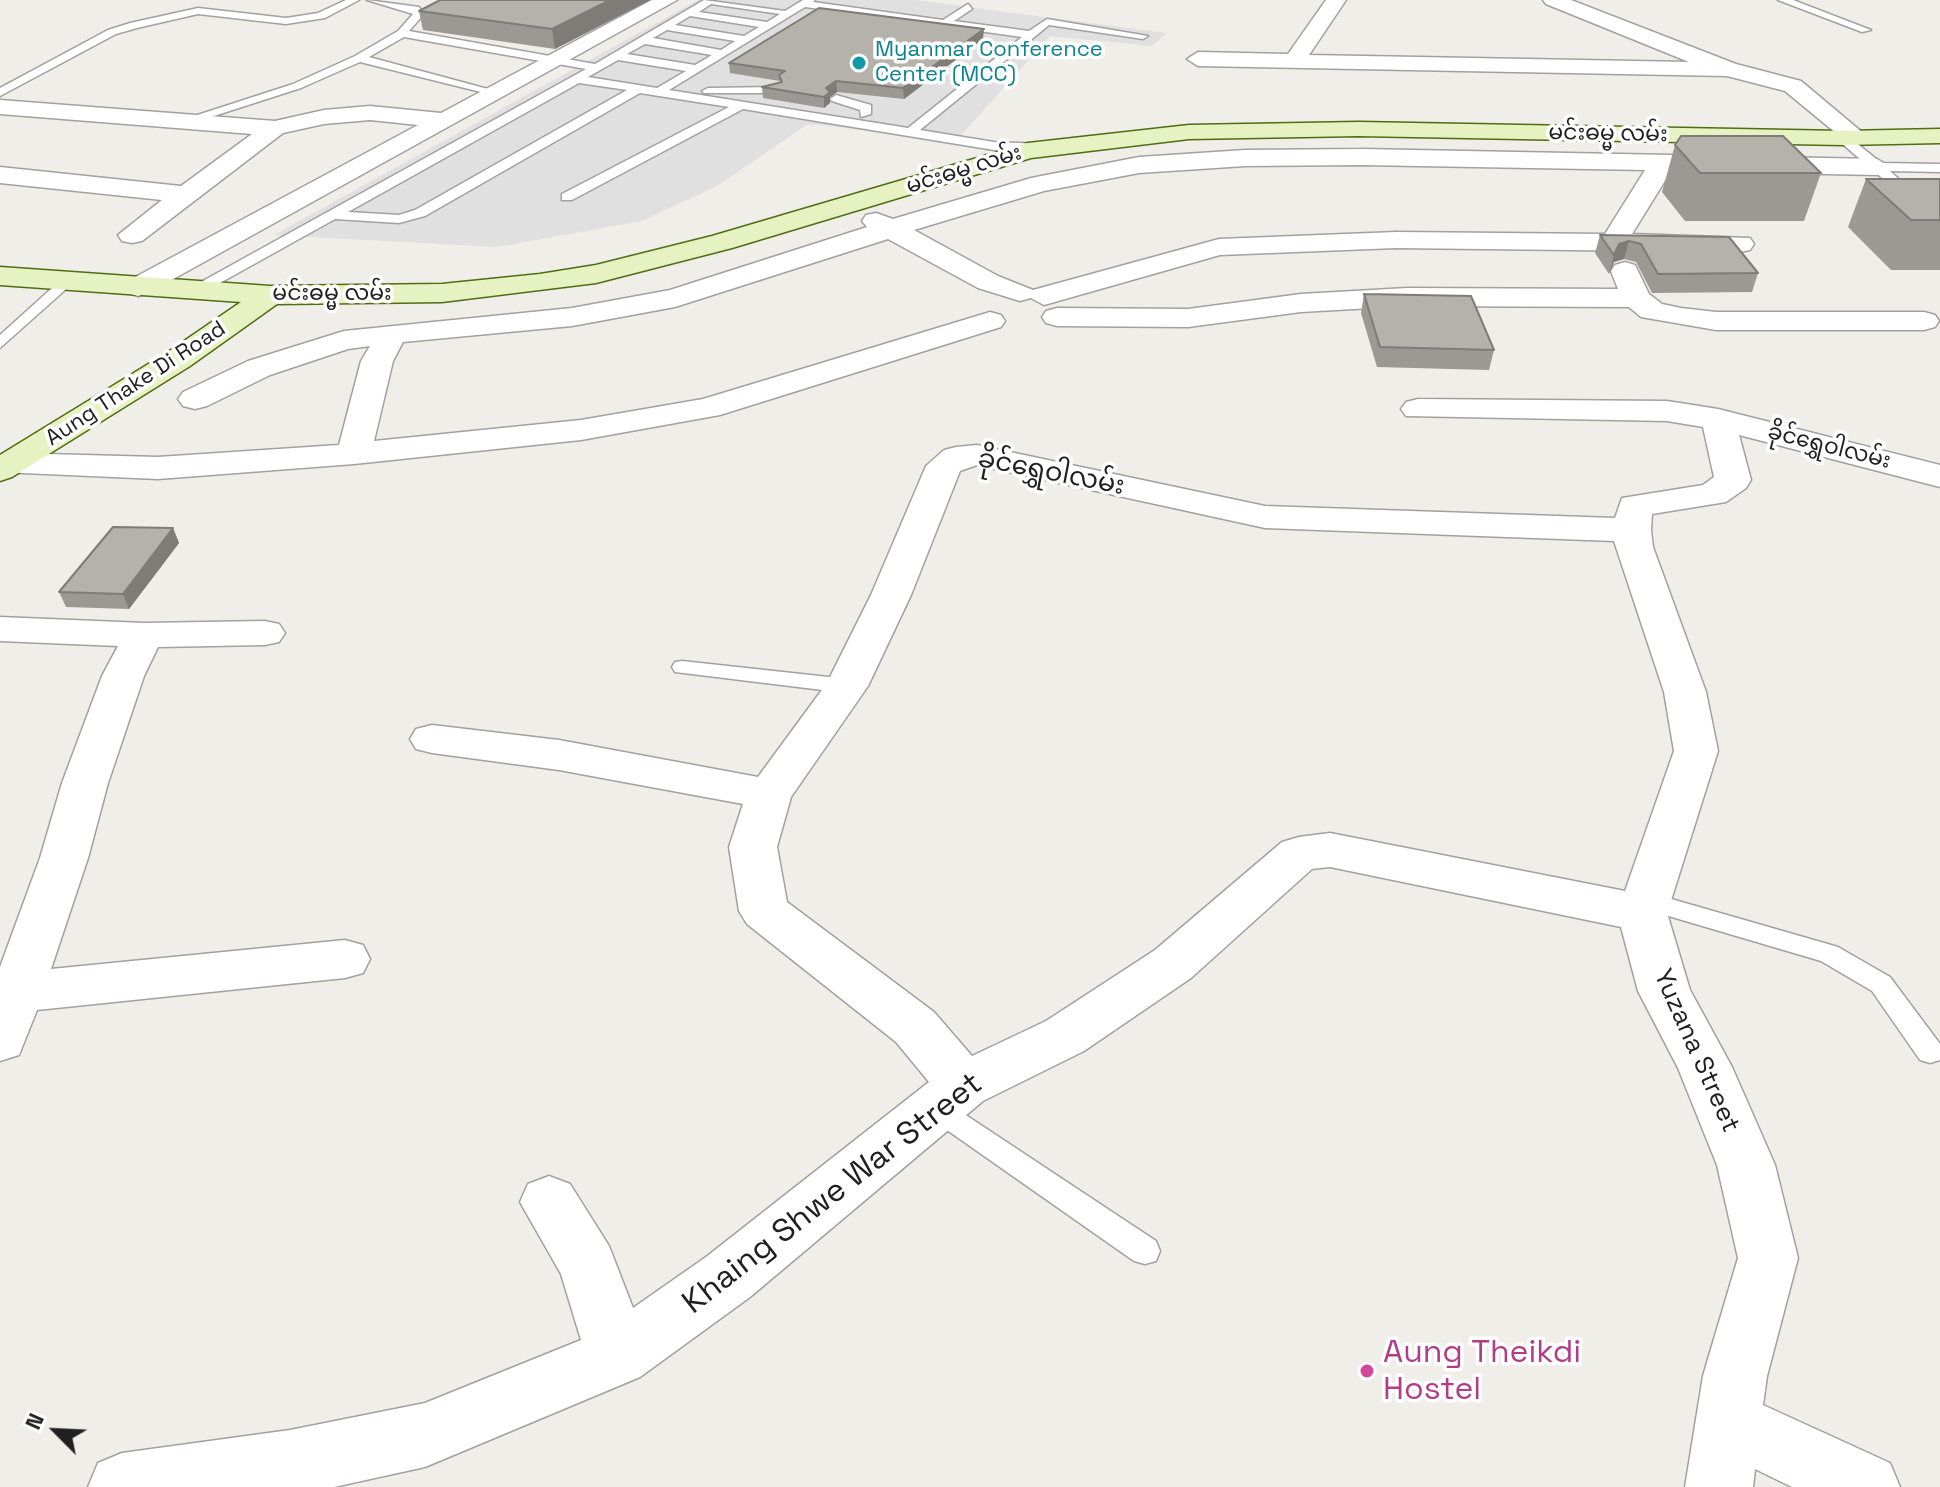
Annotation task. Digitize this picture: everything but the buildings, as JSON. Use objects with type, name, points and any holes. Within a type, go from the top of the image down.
[{"type":"main road","name":"မင်းဓမ္မ လမ်း","points":[[0,276],[270,295],[442,293],[596,274],[818,215],[1034,148],[1189,132],[1359,129],[1850,138],[1940,136]]},
{"type":"main road","points":[[145,287],[189,312],[191,335],[179,359]]},
{"type":"main road","points":[[179,359],[341,311],[442,293]]},
{"type":"main road","name":"Aung Thake Di Road","points":[[9,460],[179,359],[270,295]]},
{"type":"street","points":[[145,287],[442,120],[667,0]]},
{"type":"street","points":[[1294,61],[1336,0]]},
{"type":"street","points":[[1553,0],[1728,69],[1793,86],[1850,138]]},
{"type":"street","points":[[1198,59],[1728,69]]},
{"type":"street","points":[[0,107],[275,128],[324,117],[370,113],[442,120]]},
{"type":"street","points":[[132,235],[275,128]]},
{"type":"street","points":[[195,399],[259,368],[344,340],[572,317],[675,298],[1040,184],[1139,165],[1245,158],[1362,157],[1663,162],[1880,178]]},
{"type":"street","points":[[1613,243],[1663,162]]},
{"type":"street","points":[[0,175],[186,194]]},
{"type":"street","points":[[850,205],[878,235],[1004,319]]},
{"type":"street","points":[[818,215],[878,235],[1040,302],[1188,318],[1301,303],[1426,278],[1636,298]]},
{"type":"street","points":[[1004,319],[1040,302],[1219,247],[1396,240],[1740,244]]},
{"type":"street","points":[[1396,240],[1426,278]]},
{"type":"street","points":[[1613,243],[1636,298],[1652,311],[1716,321],[1924,321]]},
{"type":"street","points":[[9,460],[158,468],[354,454],[581,430],[708,408],[1004,319],[1040,302]]},
{"type":"street","points":[[354,454],[377,361],[392,334]]},
{"type":"street","name":"ခိုင်ရွှေဝါလမ်း","points":[[1418,409],[1667,411],[1718,419],[1940,476]]},
{"type":"street","points":[[1644,907],[1696,751],[1685,692],[1634,547],[1632,530],[1635,506],[1713,494],[1733,480],[1718,419]]},
{"type":"street","name":"ခိုင်ရွှေဝါလမ်း","points":[[950,1096],[915,1027],[764,911],[753,847],[769,795],[847,686],[891,595],[944,466],[956,457],[977,455],[1265,517],[1632,530]]},
{"type":"street","points":[[0,629],[144,635],[265,633]]},
{"type":"street","points":[[0,1040],[123,676],[144,635]]},
{"type":"street","points":[[432,739],[559,755],[724,783],[769,795]]},
{"type":"street","name":"Khaing Shwe War Street","points":[[122,1487],[290,1463],[425,1435],[618,1356],[728,1277],[950,1096],[1065,1036],[1173,964],[1299,854],[1330,850],[1644,907]]},
{"type":"street","name":"Yuzana Street","points":[[1644,907],[1664,991],[1705,1067],[1746,1165],[1768,1258],[1735,1376],[1719,1487]]},
{"type":"street","points":[[17,992],[345,959]]},
{"type":"street","points":[[549,1202],[588,1265],[618,1356]]},
{"type":"street","points":[[1730,1423],[1866,1487]]},
{"type":"lane","points":[[0,93],[112,32],[134,25],[198,11],[286,21],[321,16],[354,0]]},
{"type":"lane","points":[[185,121],[297,86],[359,58],[402,33],[419,14],[415,9],[372,0]]},
{"type":"lane","points":[[197,290],[586,73],[710,0],[788,12]]},
{"type":"lane","points":[[850,10],[866,0]]},
{"type":"lane","points":[[1783,0],[1866,30]]},
{"type":"lane","points":[[657,93],[806,2],[1031,35]]},
{"type":"lane","points":[[895,16],[915,2]]},
{"type":"lane","points":[[945,23],[968,7]]},
{"type":"lane","points":[[688,13],[768,25]]},
{"type":"lane","points":[[911,132],[1047,22],[1143,36]]},
{"type":"lane","points":[[665,27],[744,39]]},
{"type":"lane","points":[[402,33],[552,61],[657,93],[1006,148],[1034,148]]},
{"type":"lane","points":[[643,40],[722,53]]},
{"type":"lane","points":[[616,56],[697,69]]},
{"type":"lane","points":[[359,58],[493,92]]},
{"type":"lane","points":[[586,73],[1010,137],[1034,148]]},
{"type":"lane","points":[[333,215],[399,219],[420,213],[638,89]]},
{"type":"lane","points":[[707,91],[775,90]]},
{"type":"lane","points":[[836,99],[867,108],[865,114]]},
{"type":"lane","points":[[780,112],[793,104]]},
{"type":"lane","points":[[567,197],[740,106]]},
{"type":"lane","points":[[1850,138],[1880,178],[1916,182]]},
{"type":"lane","points":[[1880,178],[1940,168]]},
{"type":"lane","points":[[0,343],[67,282]]},
{"type":"lane","points":[[682,667],[847,686]]},
{"type":"lane","points":[[1644,907],[1829,954],[1881,984],[1930,1052]]},
{"type":"lane","points":[[950,1096],[1145,1251]]},
{"type":"shaded area","points":[[698,0],[915,0],[1167,33],[1152,46],[1050,36],[957,140],[808,124],[717,186],[642,221],[497,247],[274,235]]},
{"type":"place","name":"Myanmar Conference Center (MCC)","points":[[859,63]]},
{"type":"place","name":"Aung Theikdi Hostel","points":[[1367,1371]]}]
